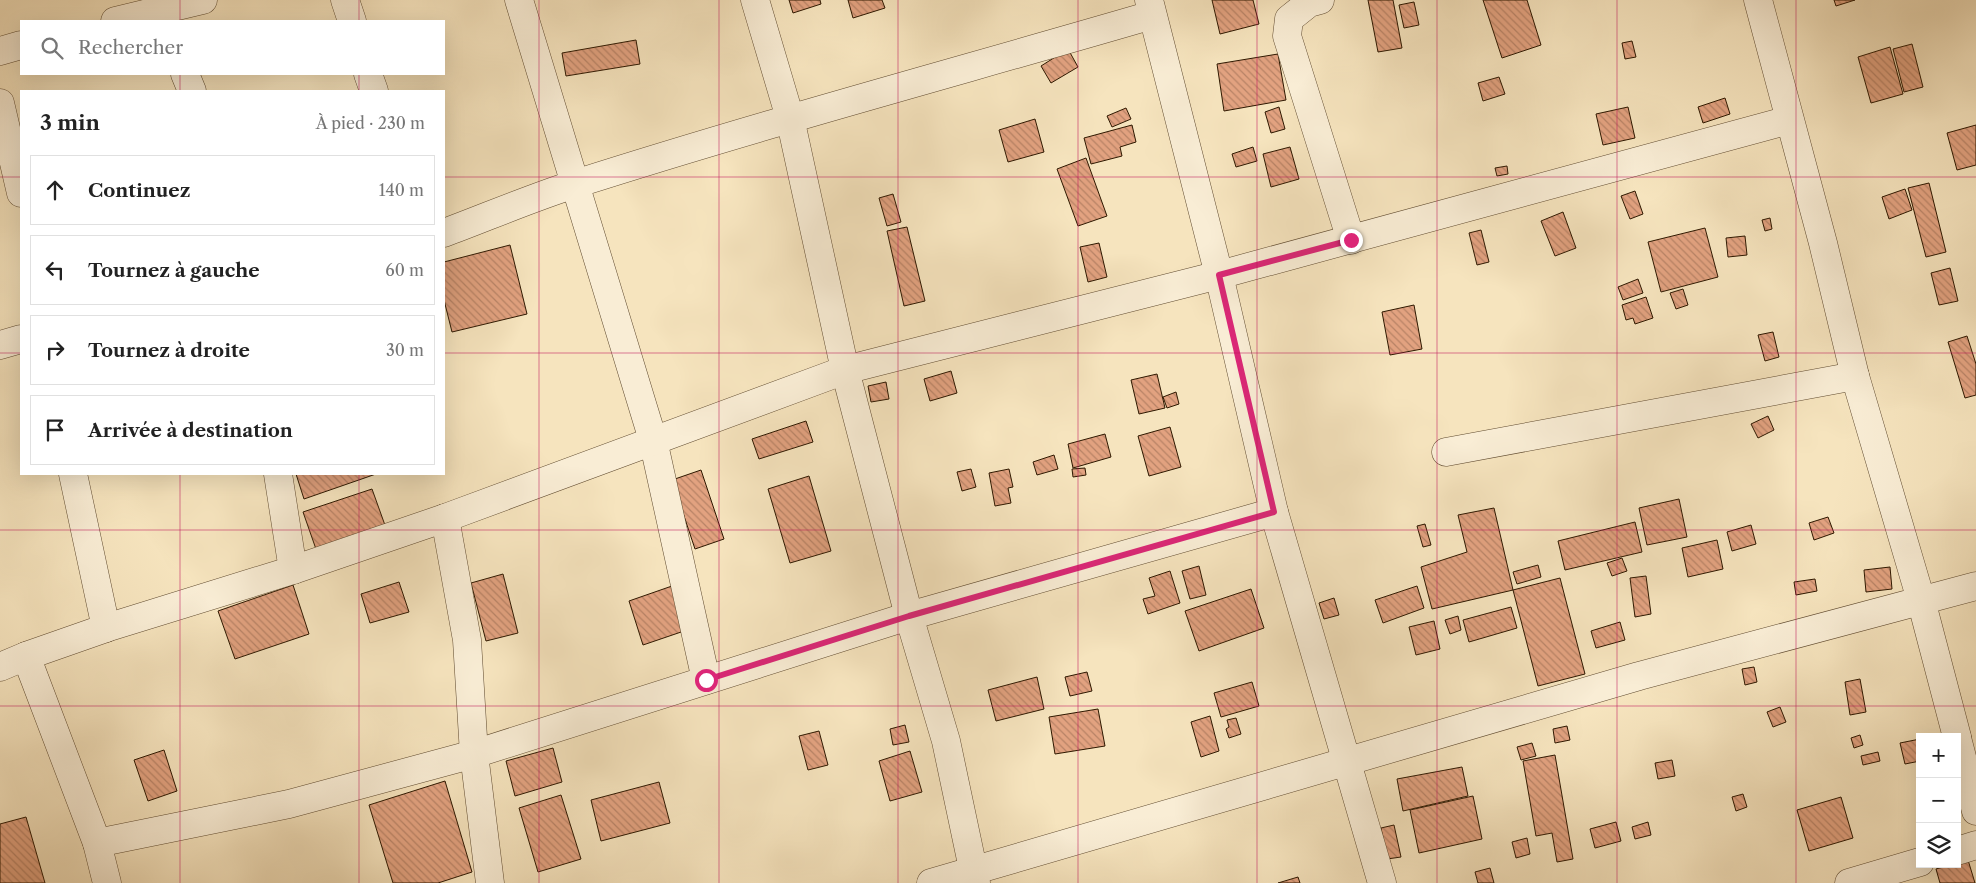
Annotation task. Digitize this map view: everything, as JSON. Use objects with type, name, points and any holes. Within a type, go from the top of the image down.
[{"type":"street","points":[[119,20],[203,0]]},
{"type":"street","points":[[345,0],[352,20]]},
{"type":"street","points":[[519,0],[653,440],[706,680]]},
{"type":"street","points":[[755,0],[790,118],[845,370],[909,616],[946,741],[974,877]]},
{"type":"street","points":[[1320,0],[1309,3],[1289,18],[1287,36],[1351,240]]},
{"type":"street","points":[[1758,0],[1823,243],[1855,376],[1922,600],[1956,733]]},
{"type":"street","points":[[445,233],[574,184],[790,118],[952,74],[1151,7],[1219,275],[1274,512],[1382,883]]},
{"type":"street","points":[[0,51],[20,45]]},
{"type":"street","points":[[185,75],[192,90]]},
{"type":"street","points":[[368,75],[374,90]]},
{"type":"street","points":[[0,103],[20,189]]},
{"type":"street","points":[[0,667],[106,628],[293,570],[445,518],[845,370],[1219,275],[1789,120]]},
{"type":"street","points":[[0,345],[20,339]]},
{"type":"street","points":[[1446,452],[1855,376]]},
{"type":"street","points":[[73,475],[106,628]]},
{"type":"street","points":[[278,475],[293,570]]},
{"type":"street","points":[[97,843],[289,804],[474,754],[909,616],[1274,512]]},
{"type":"street","points":[[445,518],[467,640],[474,754],[490,883]]},
{"type":"street","points":[[931,883],[974,877],[1347,762],[1639,676],[1976,586]]},
{"type":"street","points":[[26,656],[97,843],[107,883]]},
{"type":"street","points":[[1961,753],[1976,811]]},
{"type":"street","points":[[1961,850],[1976,845]]},
{"type":"street","points":[[1849,883],[1916,863]]},
{"type":"building","points":[[789,0],[820,0],[821,4],[793,13]]},
{"type":"building","points":[[848,0],[882,0],[885,8],[853,18]]},
{"type":"building","points":[[1212,0],[1253,0],[1259,24],[1220,34]]},
{"type":"building","points":[[1368,0],[1393,0],[1402,48],[1378,52]]},
{"type":"building","points":[[1483,0],[1527,0],[1541,45],[1502,58]]},
{"type":"building","points":[[1834,0],[1855,0],[1836,6]]},
{"type":"building","points":[[1414,2],[1419,25],[1404,28],[1399,5]]},
{"type":"building","points":[[636,40],[640,64],[566,76],[562,53]]},
{"type":"building","points":[[1632,41],[1636,57],[1625,59],[1622,43]]},
{"type":"building","points":[[1912,44],[1923,87],[1904,92],[1893,49]]},
{"type":"building","points":[[1890,47],[1903,94],[1871,103],[1858,57]]},
{"type":"building","points":[[1068,49],[1078,67],[1051,83],[1041,66]]},
{"type":"building","points":[[1278,54],[1286,100],[1224,111],[1217,64]]},
{"type":"building","points":[[1499,77],[1505,94],[1483,101],[1478,83]]},
{"type":"building","points":[[1725,98],[1730,114],[1703,123],[1698,107]]},
{"type":"building","points":[[1279,107],[1285,129],[1271,133],[1265,112]]},
{"type":"building","points":[[1628,107],[1635,138],[1603,145],[1596,114]]},
{"type":"building","points":[[1126,108],[1131,119],[1112,127],[1107,116]]},
{"type":"building","points":[[1035,119],[1044,152],[1008,162],[999,130]]},
{"type":"building","points":[[1132,125],[1136,142],[1120,147],[1122,156],[1091,164],[1084,138]]},
{"type":"building","points":[[1976,125],[1976,165],[1957,170],[1947,133]]},
{"type":"building","points":[[1253,147],[1257,161],[1236,167],[1232,154]]},
{"type":"building","points":[[1290,147],[1299,179],[1271,187],[1263,154]]},
{"type":"building","points":[[1086,158],[1107,216],[1078,226],[1057,169]]},
{"type":"building","points":[[1507,166],[1508,174],[1497,176],[1495,168]]},
{"type":"building","points":[[1929,183],[1946,252],[1926,257],[1908,188]]},
{"type":"building","points":[[1905,189],[1912,210],[1889,219],[1882,197]]},
{"type":"building","points":[[1635,191],[1643,214],[1630,219],[1621,196]]},
{"type":"building","points":[[893,194],[901,222],[887,226],[879,198]]},
{"type":"building","points":[[1563,212],[1576,248],[1555,256],[1541,221]]},
{"type":"building","points":[[1770,218],[1772,229],[1765,231],[1762,220]]},
{"type":"building","points":[[907,227],[925,301],[904,306],[887,231]]},
{"type":"building","points":[[1705,228],[1718,277],[1661,292],[1648,242]]},
{"type":"building","points":[[1481,230],[1489,262],[1477,265],[1469,233]]},
{"type":"building","points":[[1745,236],[1747,255],[1728,257],[1726,238]]},
{"type":"building","points":[[1099,243],[1107,277],[1088,282],[1080,247]]},
{"type":"building","points":[[510,245],[527,314],[452,332],[445,304],[445,262]]},
{"type":"building","points":[[1950,268],[1958,301],[1939,305],[1931,273]]},
{"type":"building","points":[[1638,279],[1643,293],[1623,300],[1618,287]]},
{"type":"building","points":[[1683,289],[1688,305],[1676,309],[1670,293]]},
{"type":"building","points":[[1646,297],[1653,318],[1635,324],[1633,318],[1626,320],[1622,305]]},
{"type":"building","points":[[1414,305],[1422,349],[1390,355],[1382,312]]},
{"type":"building","points":[[1773,332],[1779,357],[1765,361],[1758,335]]},
{"type":"building","points":[[1967,336],[1976,364],[1976,395],[1965,398],[1948,342]]},
{"type":"building","points":[[951,371],[957,393],[930,401],[924,379]]},
{"type":"building","points":[[1157,374],[1165,408],[1139,414],[1131,380]]},
{"type":"building","points":[[886,382],[889,399],[871,402],[868,386]]},
{"type":"building","points":[[1176,392],[1179,404],[1167,408],[1163,397]]},
{"type":"building","points":[[1768,416],[1774,430],[1758,438],[1751,424]]},
{"type":"building","points":[[806,421],[813,442],[759,459],[752,439]]},
{"type":"building","points":[[1170,427],[1181,467],[1149,476],[1138,436]]},
{"type":"building","points":[[1105,434],[1111,457],[1073,468],[1068,444]]},
{"type":"building","points":[[1054,455],[1058,469],[1037,475],[1033,462]]},
{"type":"building","points":[[1085,468],[1086,475],[1073,477],[1072,469]]},
{"type":"building","points":[[971,469],[976,487],[962,491],[957,472]]},
{"type":"building","points":[[1009,469],[1013,487],[1008,488],[1011,503],[995,506],[989,473]]},
{"type":"building","points":[[701,470],[724,539],[695,549],[672,480]]},
{"type":"building","points":[[296,475],[373,475],[304,499]]},
{"type":"building","points":[[809,476],[831,551],[790,563],[768,489]]},
{"type":"building","points":[[372,489],[386,528],[317,552],[303,512]]},
{"type":"building","points":[[1679,499],[1687,537],[1647,545],[1639,508]]},
{"type":"building","points":[[1494,508],[1513,590],[1432,609],[1421,567],[1467,552],[1458,515]]},
{"type":"building","points":[[1828,517],[1834,533],[1814,540],[1809,523]]},
{"type":"building","points":[[1635,522],[1642,552],[1565,570],[1558,541]]},
{"type":"building","points":[[1425,524],[1431,545],[1423,547],[1417,526]]},
{"type":"building","points":[[1751,525],[1756,544],[1732,551],[1727,532]]},
{"type":"building","points":[[1717,540],[1723,569],[1688,577],[1682,548]]},
{"type":"building","points":[[1622,558],[1627,571],[1612,576],[1607,563]]},
{"type":"building","points":[[1538,565],[1541,577],[1517,584],[1513,572]]},
{"type":"building","points":[[1199,566],[1206,595],[1190,599],[1182,571]]},
{"type":"building","points":[[1890,567],[1892,589],[1866,592],[1864,570]]},
{"type":"building","points":[[1170,571],[1180,603],[1148,614],[1143,599],[1155,596],[1149,578]]},
{"type":"building","points":[[503,574],[518,633],[486,641],[471,583]]},
{"type":"building","points":[[1646,576],[1651,614],[1635,617],[1630,578]]},
{"type":"building","points":[[1560,578],[1585,674],[1538,686],[1513,590]]},
{"type":"building","points":[[1815,579],[1817,591],[1796,595],[1794,582]]},
{"type":"building","points":[[399,582],[409,612],[370,623],[361,594]]},
{"type":"building","points":[[293,585],[309,634],[235,659],[218,611]]},
{"type":"building","points":[[672,586],[687,630],[643,645],[629,601]]},
{"type":"building","points":[[1417,586],[1424,608],[1383,623],[1375,600]]},
{"type":"building","points":[[1251,589],[1264,628],[1199,651],[1185,611]]},
{"type":"building","points":[[1334,598],[1339,615],[1324,619],[1319,603]]},
{"type":"building","points":[[1511,607],[1517,628],[1469,642],[1463,620]]},
{"type":"building","points":[[1458,616],[1461,630],[1450,634],[1445,620]]},
{"type":"building","points":[[1434,621],[1440,649],[1416,655],[1409,627]]},
{"type":"building","points":[[1620,622],[1625,640],[1596,648],[1591,631]]},
{"type":"building","points":[[1754,667],[1757,682],[1745,685],[1742,669]]},
{"type":"building","points":[[1087,672],[1092,691],[1070,696],[1065,677]]},
{"type":"building","points":[[1037,677],[1044,709],[996,721],[988,690]]},
{"type":"building","points":[[1860,679],[1866,712],[1850,715],[1845,682]]},
{"type":"building","points":[[1252,682],[1259,706],[1221,717],[1214,693]]},
{"type":"building","points":[[1780,707],[1786,722],[1773,727],[1767,712]]},
{"type":"building","points":[[1098,709],[1105,746],[1055,754],[1049,717]]},
{"type":"building","points":[[1210,716],[1219,751],[1201,757],[1191,722]]},
{"type":"building","points":[[1236,718],[1241,734],[1229,738],[1226,729],[1229,727],[1227,720]]},
{"type":"building","points":[[905,725],[909,742],[893,745],[890,729]]},
{"type":"building","points":[[1567,726],[1570,740],[1555,743],[1553,729]]},
{"type":"building","points":[[819,731],[828,765],[808,770],[799,736]]},
{"type":"building","points":[[1860,735],[1863,745],[1854,748],[1851,738]]},
{"type":"building","points":[[1916,740],[1916,762],[1905,764],[1900,743]]},
{"type":"building","points":[[1532,743],[1536,756],[1521,760],[1517,747]]},
{"type":"building","points":[[553,748],[562,782],[515,796],[506,761]]},
{"type":"building","points":[[164,750],[177,791],[148,801],[134,760]]},
{"type":"building","points":[[910,751],[922,792],[890,801],[879,761]]},
{"type":"building","points":[[1878,752],[1880,761],[1863,765],[1861,756]]},
{"type":"building","points":[[1555,755],[1573,859],[1557,862],[1552,833],[1536,836],[1523,761]]},
{"type":"building","points":[[1672,760],[1675,776],[1658,779],[1655,763]]},
{"type":"building","points":[[1462,767],[1468,796],[1403,811],[1397,779]]},
{"type":"building","points":[[445,781],[472,872],[438,883],[393,883],[369,805]]},
{"type":"building","points":[[659,782],[670,823],[601,841],[591,800]]},
{"type":"building","points":[[1743,794],[1747,807],[1736,811],[1732,797]]},
{"type":"building","points":[[561,795],[581,859],[538,872],[519,808]]},
{"type":"building","points":[[1473,796],[1482,839],[1419,853],[1410,810]]},
{"type":"building","points":[[1841,797],[1853,838],[1809,851],[1797,810]]},
{"type":"building","points":[[26,817],[45,883],[0,883],[0,824]]},
{"type":"building","points":[[1616,822],[1621,841],[1595,848],[1590,829]]},
{"type":"building","points":[[1648,822],[1651,835],[1635,839],[1632,827]]},
{"type":"building","points":[[1394,825],[1401,857],[1387,859],[1381,828]]},
{"type":"building","points":[[1527,838],[1530,854],[1516,858],[1512,842]]},
{"type":"building","points":[[1968,860],[1975,883],[1940,883],[1936,869],[1961,868],[1961,862]]},
{"type":"building","points":[[1490,868],[1494,883],[1478,883],[1475,872]]},
{"type":"building","points":[[1298,877],[1300,883],[1278,883]]},
{"type":"route","points":[[706,680],[909,616],[1274,512],[1219,275],[1351,240]]}]
